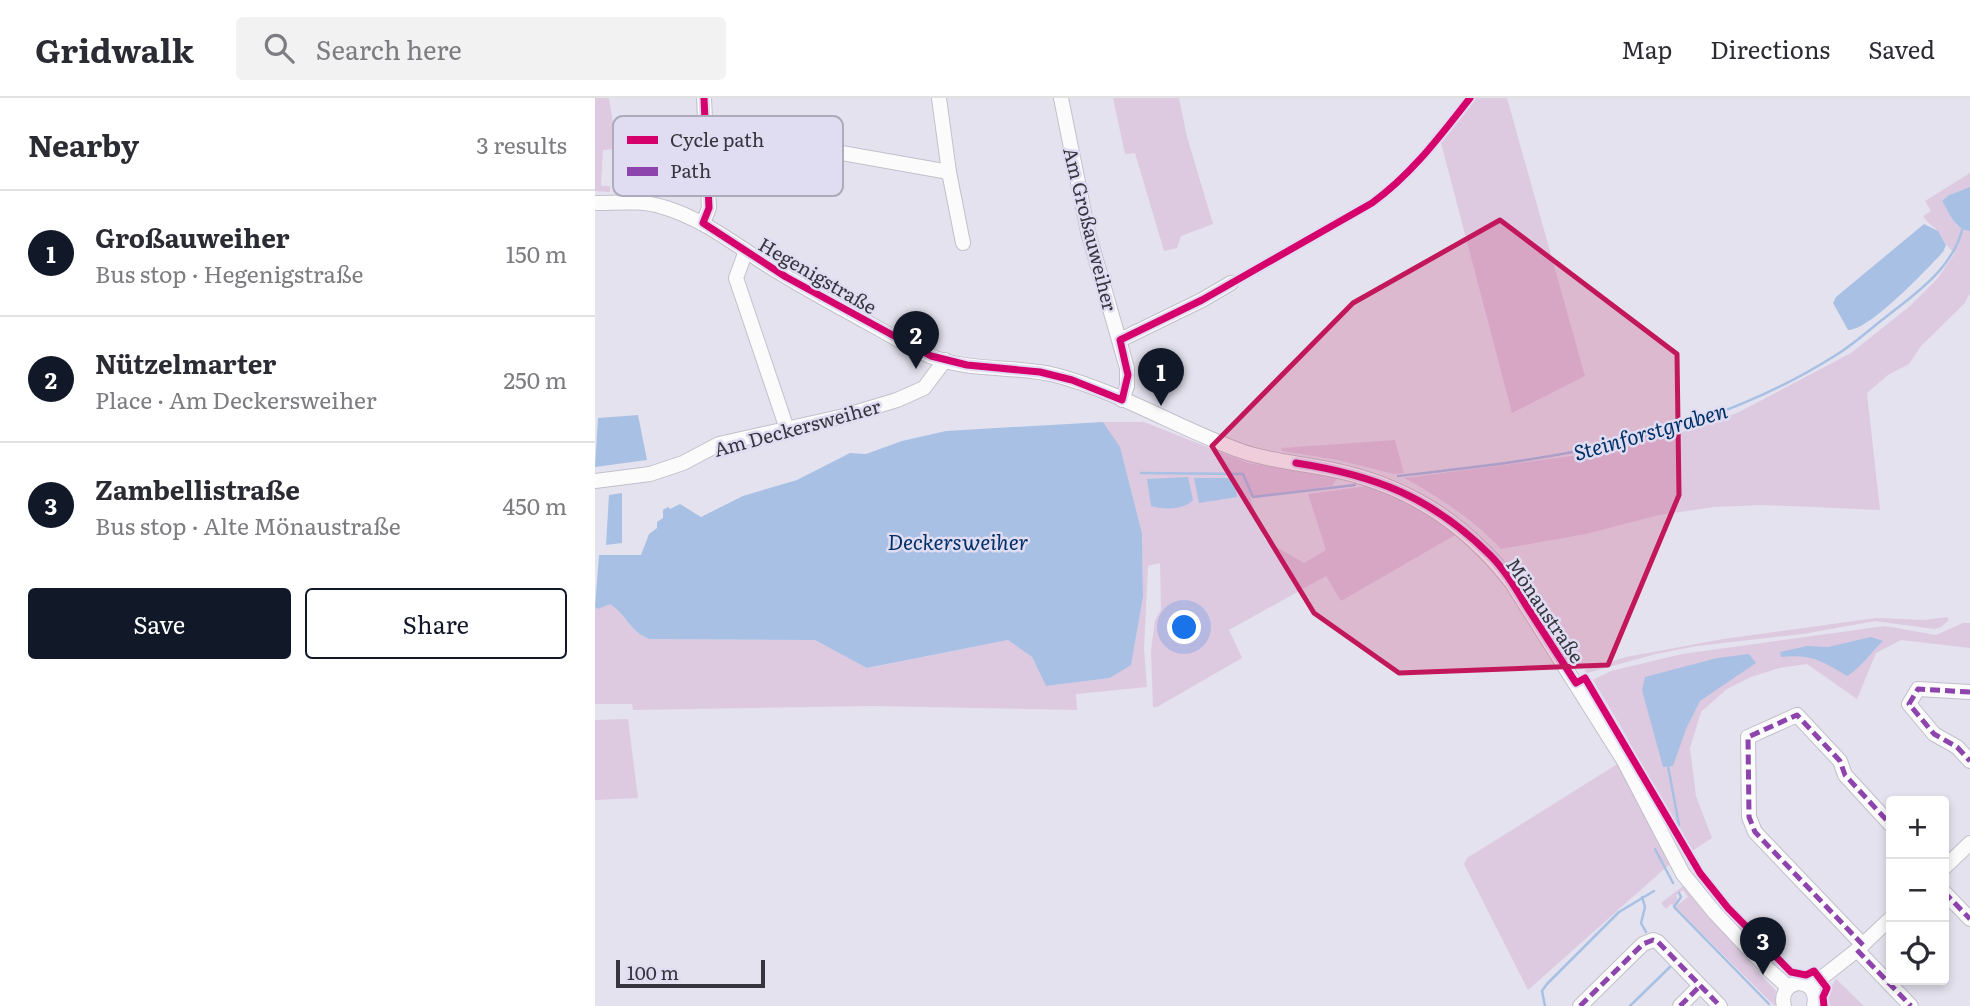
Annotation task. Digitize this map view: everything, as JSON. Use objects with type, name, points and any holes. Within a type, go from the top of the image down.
[{"type":"street","points":[[704,98],[705,116]]},
{"type":"street","points":[[939,98],[949,172],[963,243]]},
{"type":"street","name":"Am Großauweiher","points":[[1061,98],[1088,232],[1128,375],[1122,400]]},
{"type":"street","points":[[843,153],[949,172]]},
{"type":"street","points":[[703,223],[709,208],[708,196]]},
{"type":"street","name":"Hegenigstraße","points":[[595,203],[644,202],[662,206],[703,223],[836,305],[912,347],[945,360],[1040,372],[1072,380],[1244,452],[1355,474],[1385,484]]},
{"type":"street","points":[[746,251],[736,278],[787,429]]},
{"type":"street","points":[[1120,340],[1231,283]]},
{"type":"street","name":"Am Deckersweiher","points":[[595,481],[650,474],[683,463],[719,444],[844,416],[906,396],[924,388],[945,360]]},
{"type":"street","name":"Mönaustraße","points":[[1385,484],[1437,512],[1491,556],[1512,583],[1624,761],[1683,874],[1715,913],[1788,987]]},
{"type":"street","points":[[1970,692],[1917,690],[1909,704],[1934,734],[1957,747],[1970,761]]},
{"type":"street","points":[[1886,820],[1845,775],[1840,761],[1797,715],[1748,737],[1749,817],[1755,832],[1910,1006]]},
{"type":"street","points":[[1949,863],[1970,843]]},
{"type":"street","points":[[1949,897],[1970,919]]},
{"type":"street","points":[[1810,987],[1887,922]]},
{"type":"street","points":[[1580,1006],[1647,941],[1658,942],[1720,1006]]},
{"type":"street","points":[[1784,1006],[1784,994],[1788,987],[1797,983],[1810,987],[1816,999],[1814,1006]]},
{"type":"street","points":[[1680,1006],[1700,986]]},
{"type":"highlighted area","points":[[1500,220],[1677,354],[1679,495],[1608,665],[1399,673],[1314,613],[1212,446],[1353,303]]},
{"type":"shaded area","points":[[595,98],[609,98],[613,149],[603,150],[601,186],[610,186],[610,192],[595,191]]},
{"type":"shaded area","points":[[1113,98],[1179,98],[1187,137],[1213,224],[1181,236],[1177,248],[1164,251],[1135,153],[1125,154]]},
{"type":"shaded area","points":[[1474,98],[1507,98],[1585,376],[1512,413],[1441,143]]},
{"type":"shaded area","points":[[1970,173],[1970,187],[1949,195],[1942,201],[1957,226],[1970,231],[1970,293],[1964,304],[1921,346],[1909,364],[1888,375],[1867,393],[1880,510],[1764,505],[1714,507],[1659,515],[1586,534],[1501,549],[1455,510],[1404,478],[1595,453],[1698,428],[1739,412],[1851,353],[1910,306],[1937,279],[1955,253],[1923,216],[1931,211],[1925,201]]},
{"type":"shaded area","points":[[1103,422],[1144,422],[1248,463],[1338,477],[1332,486],[1250,497],[1265,540],[1304,563],[1326,550],[1308,494],[1368,486],[1415,505],[1457,534],[1341,601],[1326,576],[1229,630],[1242,658],[1157,707],[1153,707],[1151,651],[1155,620],[1161,610],[1160,563],[1148,566],[1144,649],[1147,687],[1076,694],[1077,710],[873,706],[633,710],[632,704],[595,704],[595,607],[598,609],[610,603],[636,631],[649,639],[815,640],[868,668],[1008,640],[1032,657],[1046,686],[1110,678],[1131,664],[1143,597],[1142,533],[1120,448]]},
{"type":"shaded area","points":[[1395,440],[1404,473],[1394,474],[1337,460],[1282,451],[1281,448]]},
{"type":"shaded area","points":[[1947,617],[1949,620],[1935,629],[1875,621],[1803,634],[1697,646],[1587,673],[1584,670],[1626,657],[1723,639],[1876,618],[1924,620]]},
{"type":"shaded area","points":[[1963,623],[1970,623],[1970,648],[1901,640],[1876,653],[1857,699],[1807,664],[1779,668],[1751,677],[1727,689],[1701,712],[1690,748],[1696,796],[1712,838],[1689,853],[1593,680],[1611,671],[1682,654],[1885,626],[1936,635]]},
{"type":"shaded area","points":[[628,719],[638,798],[595,800],[595,720]]},
{"type":"shaded area","points":[[1619,763],[1671,863],[1528,990],[1464,864],[1467,858]]},
{"type":"shaded area","points":[[1683,886],[1752,959],[1749,962],[1776,991],[1775,1006],[1675,907],[1688,897],[1683,890],[1676,895],[1678,901],[1674,906],[1671,904],[1666,909],[1661,903]]},
{"type":"shaded area","points":[[1836,979],[1864,1006],[1830,1006],[1827,994]]},
{"type":"water","points":[[1970,187],[1970,231],[1956,224],[1942,201],[1949,195]]},
{"type":"water","points":[[1924,224],[1938,231],[1946,245],[1943,252],[1883,310],[1857,328],[1848,330],[1833,303],[1836,297]]},
{"type":"water","points":[[638,415],[647,460],[595,467],[598,418]]},
{"type":"water","name":"Deckersweiher","points":[[1103,422],[1120,447],[1142,533],[1143,597],[1131,665],[1110,678],[1046,686],[1032,657],[1008,640],[867,668],[815,640],[649,639],[636,631],[610,604],[598,609],[595,607],[599,555],[641,555],[649,534],[657,528],[657,522],[663,518],[663,510],[668,507],[670,509],[680,504],[701,517],[743,496],[797,480],[850,453],[866,454],[902,441],[946,431]]},
{"type":"water","points":[[1188,477],[1193,500],[1184,506],[1173,508],[1151,506],[1147,479]]},
{"type":"water","points":[[1194,478],[1235,478],[1237,497],[1199,503]]},
{"type":"water","points":[[622,493],[622,543],[606,545],[609,495]]},
{"type":"water","points":[[1871,637],[1883,641],[1847,676],[1816,660],[1781,657],[1780,652],[1807,646],[1828,647]]},
{"type":"water","points":[[1749,654],[1756,663],[1700,701],[1686,729],[1673,766],[1663,767],[1642,690],[1645,677],[1717,658]]},
{"type":"waterway","name":"Steinforstgraben","points":[[1398,476],[1569,453],[1679,427],[1732,408],[1784,384],[1856,341],[1932,279],[1951,256],[1962,230]]},
{"type":"waterway","name":"Steinforstgraben","points":[[1141,473],[1243,474],[1253,497],[1355,485]]},
{"type":"waterway","points":[[1668,766],[1679,825]]},
{"type":"waterway","points":[[1655,849],[1673,883]]},
{"type":"waterway","points":[[1545,1006],[1542,991],[1547,984],[1619,912],[1654,891]]},
{"type":"waterway","points":[[1679,893],[1681,897],[1674,907],[1769,1004]]},
{"type":"waterway","points":[[1642,897],[1645,907],[1641,923],[1646,932]]},
{"type":"waterway","points":[[1630,1006],[1673,964]]},
{"type":"marked path","points":[[1970,692],[1918,689],[1909,704],[1934,734],[1957,747],[1970,761]]},
{"type":"marked path","points":[[1863,945],[1755,832],[1749,817],[1748,737],[1797,715],[1840,761],[1845,775],[1886,820]]},
{"type":"marked path","points":[[1949,897],[1970,919]]},
{"type":"marked path","points":[[1580,1006],[1643,944],[1653,940],[1720,1006]]},
{"type":"marked path","points":[[1857,950],[1911,1006]]},
{"type":"marked path","points":[[1680,1006],[1700,986]]},
{"type":"cycle path","points":[[704,98],[705,116]]},
{"type":"cycle path","points":[[708,196],[709,208],[703,223],[786,277],[931,356],[967,365],[1040,372],[1072,380],[1122,400],[1128,375],[1120,340],[1202,300],[1372,203],[1413,167],[1470,98]]},
{"type":"cycle path","points":[[1296,463],[1351,474],[1401,492],[1446,518],[1490,555],[1510,580],[1576,683],[1585,678],[1700,873],[1728,908],[1791,972],[1806,975],[1814,971],[1827,988],[1823,997],[1824,1006]]},
{"type":"place","name":"Nützelmarter","points":[[916,369]]},
{"type":"place","name":"Großauweiher","points":[[1161,406]]},
{"type":"place","name":"Zambellistraße","points":[[1763,975]]}]
